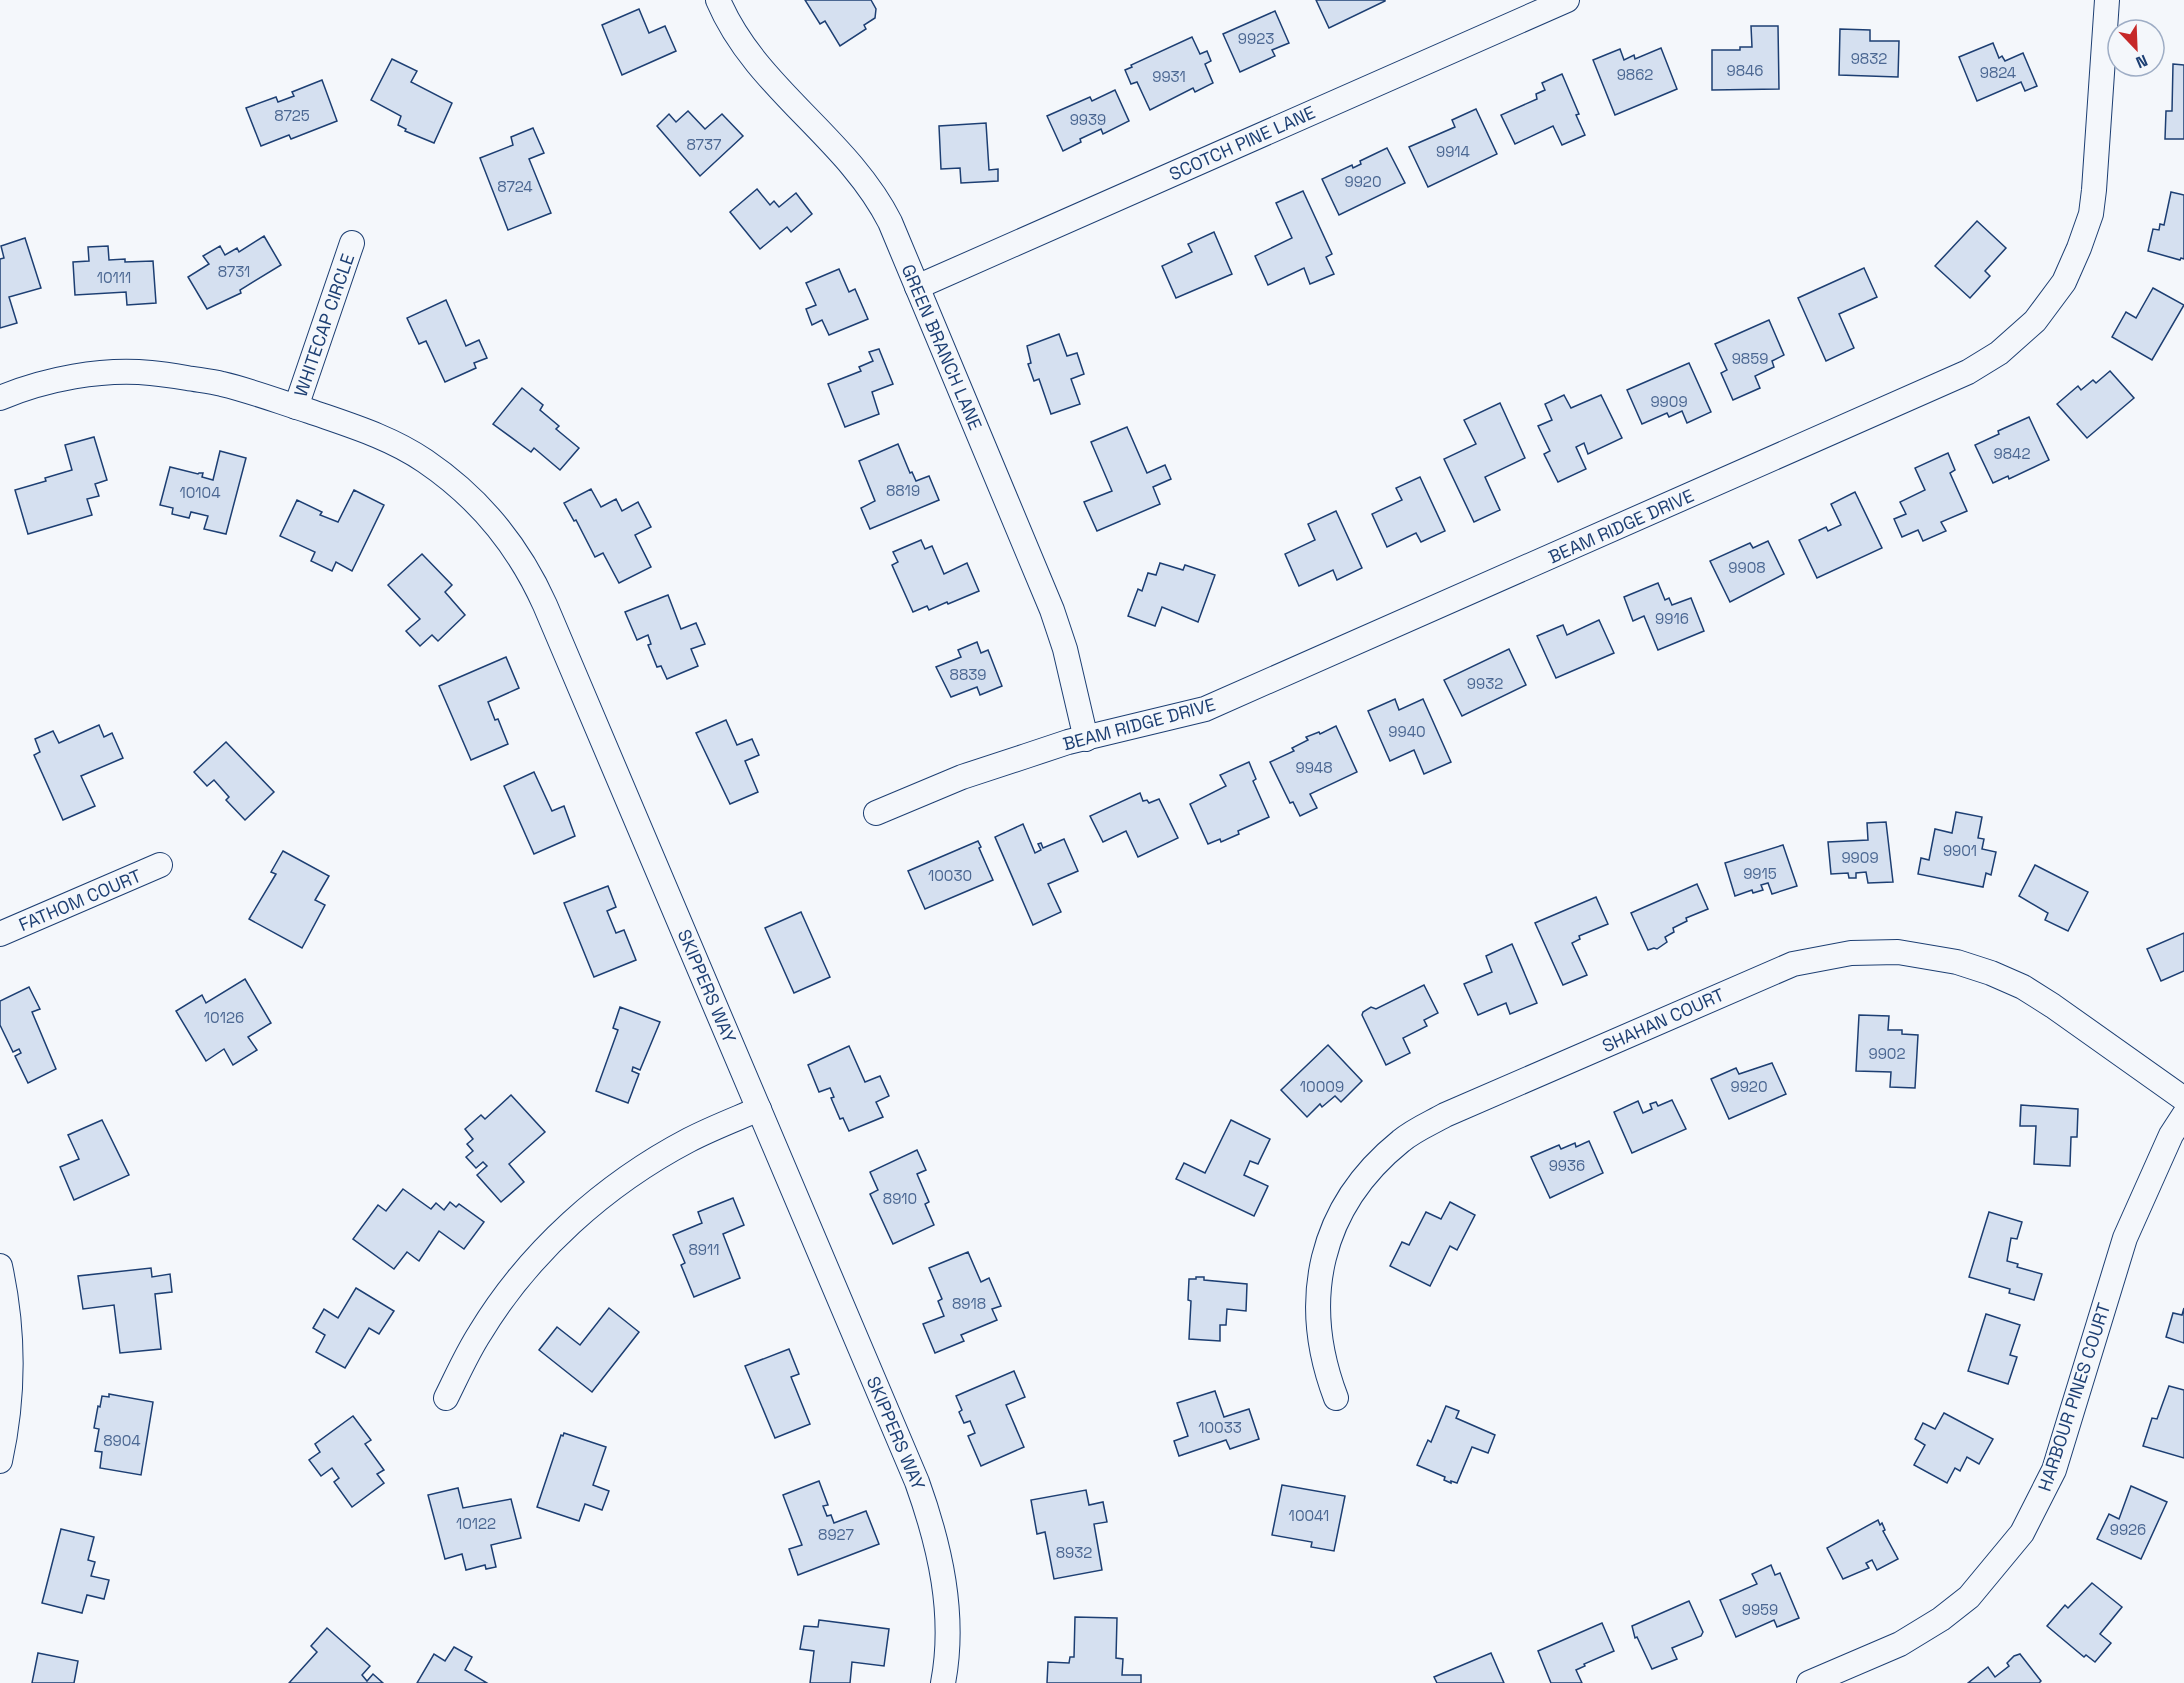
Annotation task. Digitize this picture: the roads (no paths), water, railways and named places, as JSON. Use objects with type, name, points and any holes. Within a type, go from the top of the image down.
[{"type":"street","name":"GREEN BRANCH LANE","points":[[718,0],[734,33],[758,65],[850,162],[870,188],[890,222],[1052,610],[1065,649],[1086,739]]},
{"type":"street","name":"SCOTCH PINE LANE","points":[[917,287],[1567,0]]},
{"type":"street","name":"BEAM RIDGE DRIVE","points":[[876,813],[962,777],[1068,742],[1205,709],[1230,699],[1957,377],[1999,353],[2035,321],[2050,302],[2070,271],[2088,226],[2094,190],[2107,0]]},
{"type":"street","name":"WHITECAP CIRCLE","points":[[296,407],[352,243]]},
{"type":"street","name":"SKIPPERS WAY","points":[[0,398],[20,390],[102,373],[150,372],[221,383],[382,437],[425,461],[456,485],[484,511],[507,539],[522,560],[545,605],[926,1506],[937,1543],[944,1581],[947,1619],[944,1683]]},
{"type":"street","name":"FATHOM COURT","points":[[0,934],[160,865]]},
{"type":"street","name":"SHAHAN COURT","points":[[1336,1398],[1319,1340],[1317,1315],[1322,1267],[1341,1211],[1377,1162],[1404,1139],[1446,1115],[1793,964],[1827,956],[1875,951],[1934,956],[1980,969],[2023,987],[2053,1006],[2184,1099]]},
{"type":"street","points":[[446,1398],[479,1333],[499,1304],[561,1232],[606,1193],[645,1167],[707,1131],[759,1109]]},
{"type":"street","name":"HARBOUR PINES COURT","points":[[1809,1683],[1900,1644],[1941,1619],[1969,1597],[2022,1533],[2054,1470],[2125,1238],[2171,1135],[2184,1114]]},
{"type":"street","points":[[0,1266],[9,1321],[11,1368],[0,1461]]}]
